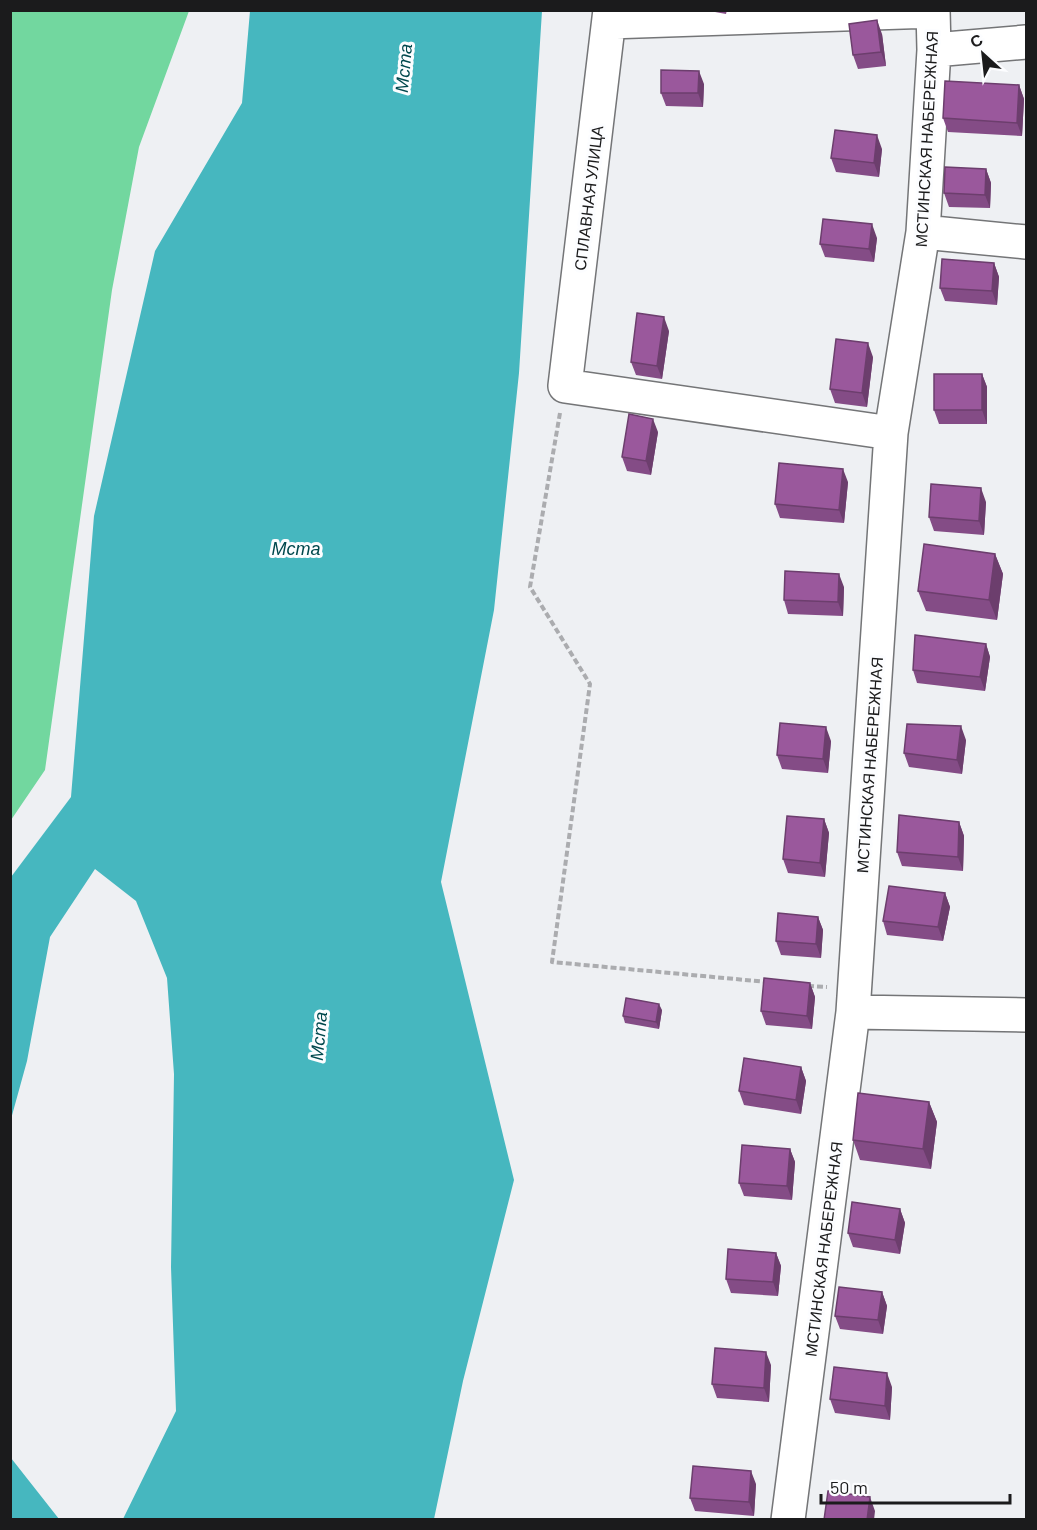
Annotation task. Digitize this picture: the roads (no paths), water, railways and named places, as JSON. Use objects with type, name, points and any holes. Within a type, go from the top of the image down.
[{"type":"street","points":[[610,16],[933,11]]},
{"type":"street","name":"МСТИНСКАЯ НАБЕРЕЖНАЯ","points":[[788,1520],[854,1001],[891,432],[923,232],[934,50],[933,11]]},
{"type":"street","name":"СПЛАВНАЯ УЛИЦА","points":[[610,16],[565,386],[891,432]]},
{"type":"street","points":[[934,50],[1026,42]]},
{"type":"street","points":[[923,232],[1026,242]]},
{"type":"street","points":[[854,1001],[1026,1015]]},
{"type":"water","name":"Мста","points":[[250,11],[542,11],[519,373],[494,610],[441,882],[514,1180],[463,1381],[434,1519],[123,1519],[176,1411],[171,1267],[174,1074],[167,978],[136,901],[95,869],[50,937],[27,1061],[11,1119],[11,877],[71,797],[94,516],[155,251],[242,103]]},
{"type":"water","points":[[11,1458],[59,1519],[11,1519]]}]
